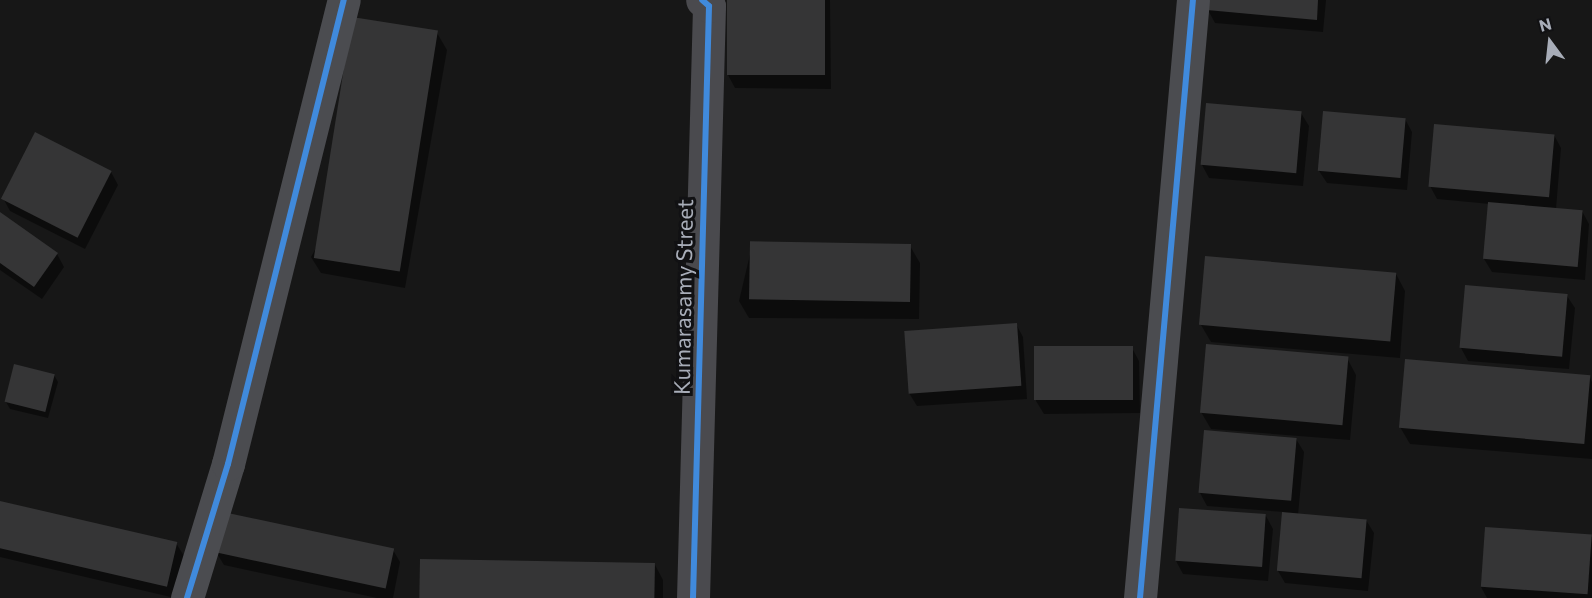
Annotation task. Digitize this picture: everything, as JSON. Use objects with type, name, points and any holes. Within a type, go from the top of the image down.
[{"type":"street","points":[[187,598],[228,464],[344,0]]},
{"type":"street","points":[[1140,598],[1193,0]]},
{"type":"street","name":"Kumarasamy Street","points":[[693,598],[707,2]]},
{"type":"building","points":[[727,0],[825,0],[825,75],[727,75]]},
{"type":"building","points":[[1208,0],[1318,0],[1317,20],[1207,10]]},
{"type":"building","points":[[352,17],[438,31],[400,272],[314,258]]},
{"type":"building","points":[[1206,103],[1302,111],[1296,173],[1201,165]]},
{"type":"building","points":[[1323,111],[1406,118],[1400,178],[1318,171]]},
{"type":"building","points":[[1434,124],[1555,135],[1549,197],[1429,187]]},
{"type":"building","points":[[35,132],[112,171],[78,238],[1,199]]},
{"type":"building","points":[[1488,202],[1583,210],[1578,267],[1483,259]]},
{"type":"building","points":[[0,212],[58,253],[34,287],[0,263]]},
{"type":"building","points":[[750,241],[911,244],[910,302],[749,299]]},
{"type":"building","points":[[1205,256],[1396,273],[1390,341],[1199,325]]},
{"type":"building","points":[[1465,285],[1568,294],[1562,357],[1460,348]]},
{"type":"building","points":[[1017,323],[1021,386],[909,394],[904,331]]},
{"type":"building","points":[[1206,344],[1348,356],[1342,425],[1200,413]]},
{"type":"building","points":[[1034,346],[1133,346],[1133,400],[1034,400]]},
{"type":"building","points":[[1405,359],[1590,375],[1584,444],[1399,428]]},
{"type":"building","points":[[14,364],[55,374],[45,412],[5,402]]},
{"type":"building","points":[[1204,430],[1297,438],[1291,501],[1199,493]]},
{"type":"building","points":[[0,501],[177,542],[167,587],[0,548]]},
{"type":"building","points":[[1179,508],[1266,514],[1262,567],[1175,561]]},
{"type":"building","points":[[223,512],[394,548],[386,588],[214,552]]},
{"type":"building","points":[[1282,512],[1367,519],[1362,578],[1277,571]]},
{"type":"building","points":[[1485,527],[1592,534],[1588,594],[1481,587]]},
{"type":"building","points":[[420,559],[655,563],[654,598],[419,598]]},
{"type":"cycle path","points":[[187,598],[228,464],[344,0]]},
{"type":"cycle path","points":[[693,598],[709,6],[702,0]]},
{"type":"cycle path","points":[[1140,598],[1193,0]]}]
